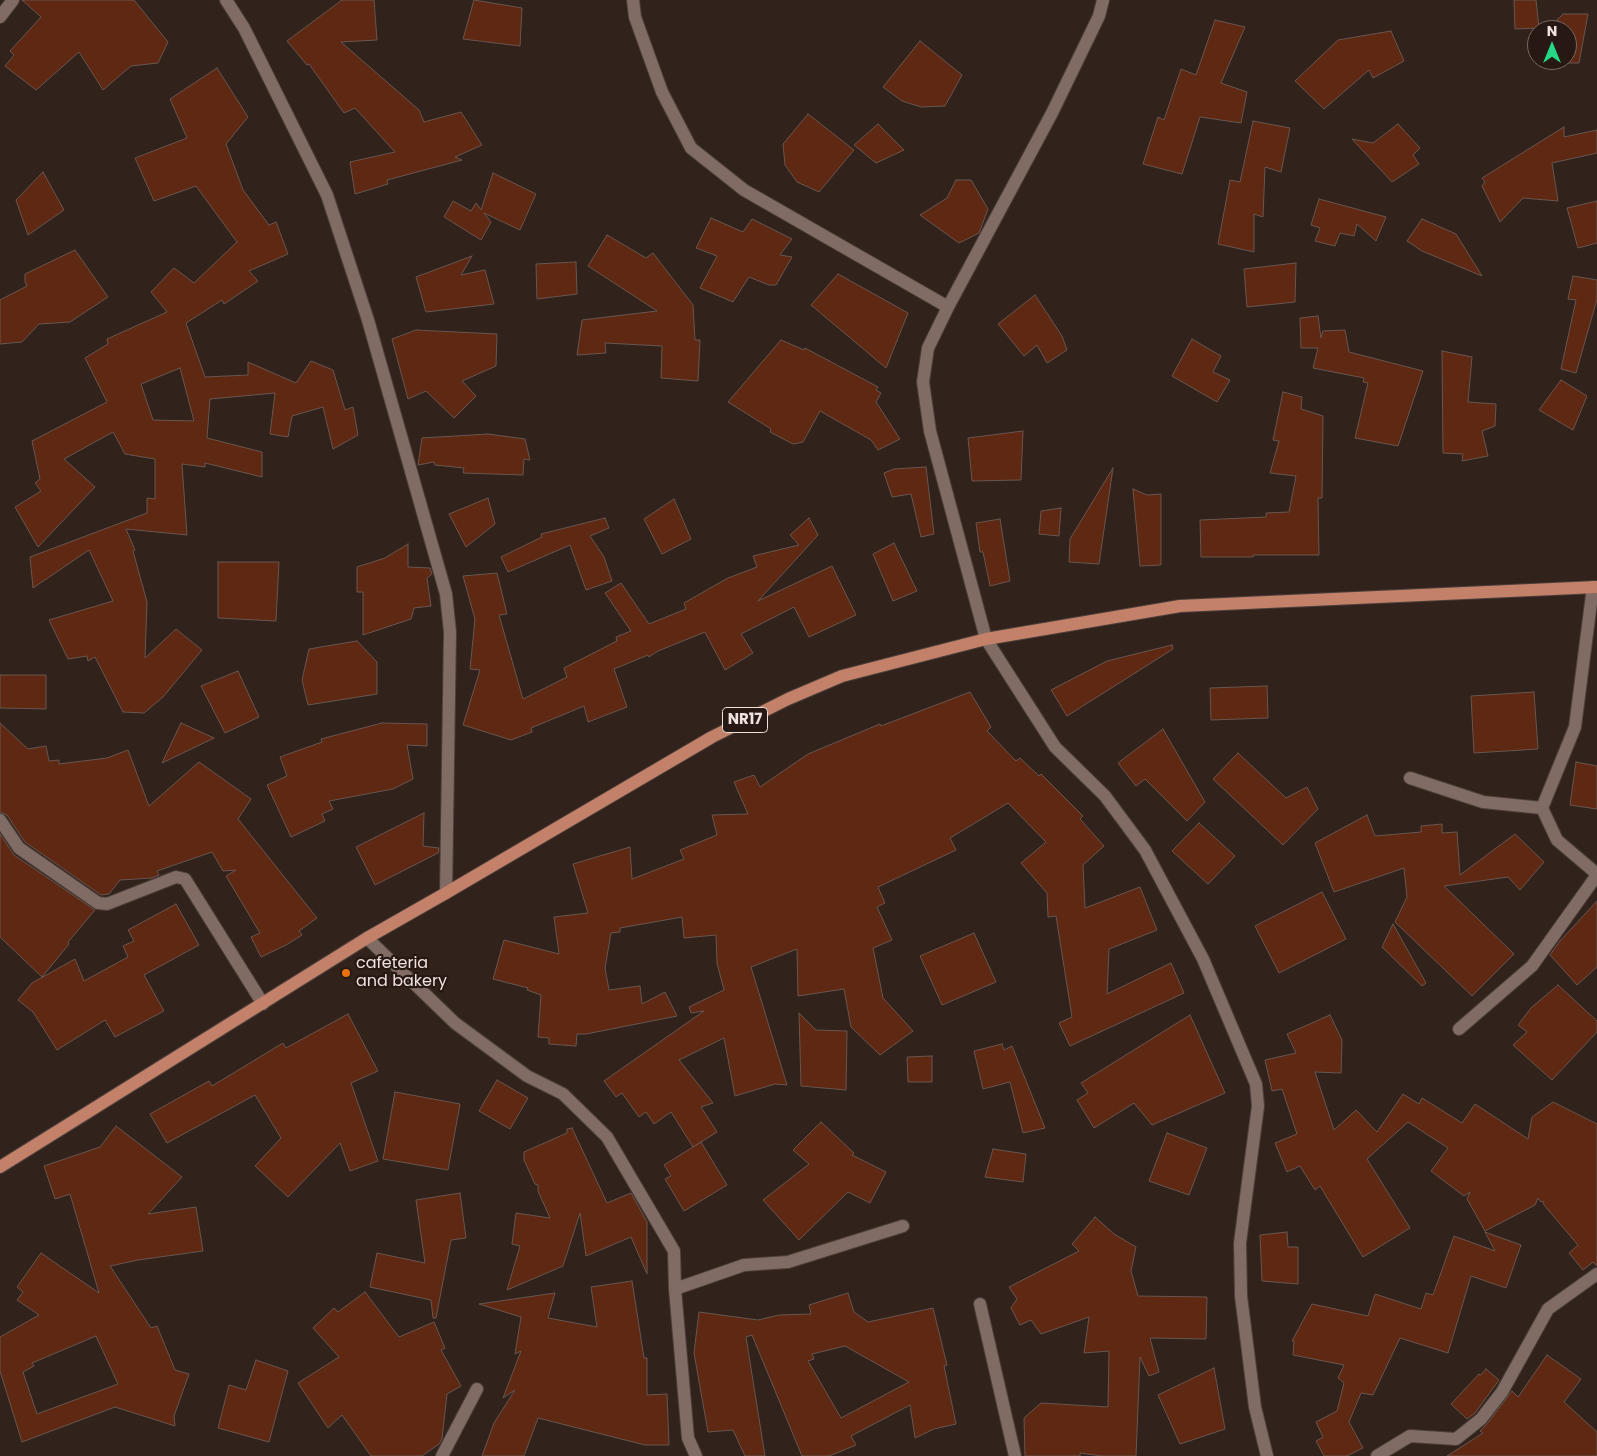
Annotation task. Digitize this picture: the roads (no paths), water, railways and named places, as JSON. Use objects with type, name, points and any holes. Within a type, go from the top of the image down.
[{"type":"main road","name":"NR17","points":[[0,1167],[367,938],[712,737],[788,698],[842,676],[986,640],[1180,606],[1595,587]]},
{"type":"street","points":[[0,17],[13,0]]},
{"type":"street","points":[[226,0],[244,28],[327,195],[368,320],[446,594],[450,632],[446,893]]},
{"type":"street","points":[[633,0],[635,17],[662,92],[691,148],[744,190],[948,307]]},
{"type":"street","points":[[1103,0],[1099,16],[1052,113],[928,348],[923,382],[930,431],[986,640],[1055,747],[1105,796],[1145,850],[1203,959],[1256,1084],[1258,1106],[1240,1243],[1241,1296],[1255,1407],[1267,1456]]},
{"type":"street","points":[[1460,1029],[1532,966],[1597,874],[1558,840],[1542,808],[1575,727],[1595,587]]},
{"type":"street","points":[[1410,778],[1483,802],[1542,808]]},
{"type":"street","points":[[0,820],[19,848],[98,903],[107,904],[176,877],[185,879],[263,1004]]},
{"type":"street","points":[[367,938],[455,1023],[528,1076],[563,1094],[607,1137],[674,1251],[675,1289],[688,1438],[696,1456]]},
{"type":"street","points":[[675,1289],[744,1265],[788,1262],[903,1226]]},
{"type":"street","points":[[1377,1456],[1410,1436],[1456,1439],[1482,1420],[1502,1392],[1548,1309],[1597,1274]]},
{"type":"street","points":[[980,1304],[1015,1456]]},
{"type":"street","points":[[442,1456],[477,1389]]},
{"type":"place","name":"cafeteria and bakery","points":[[346,973]]}]
